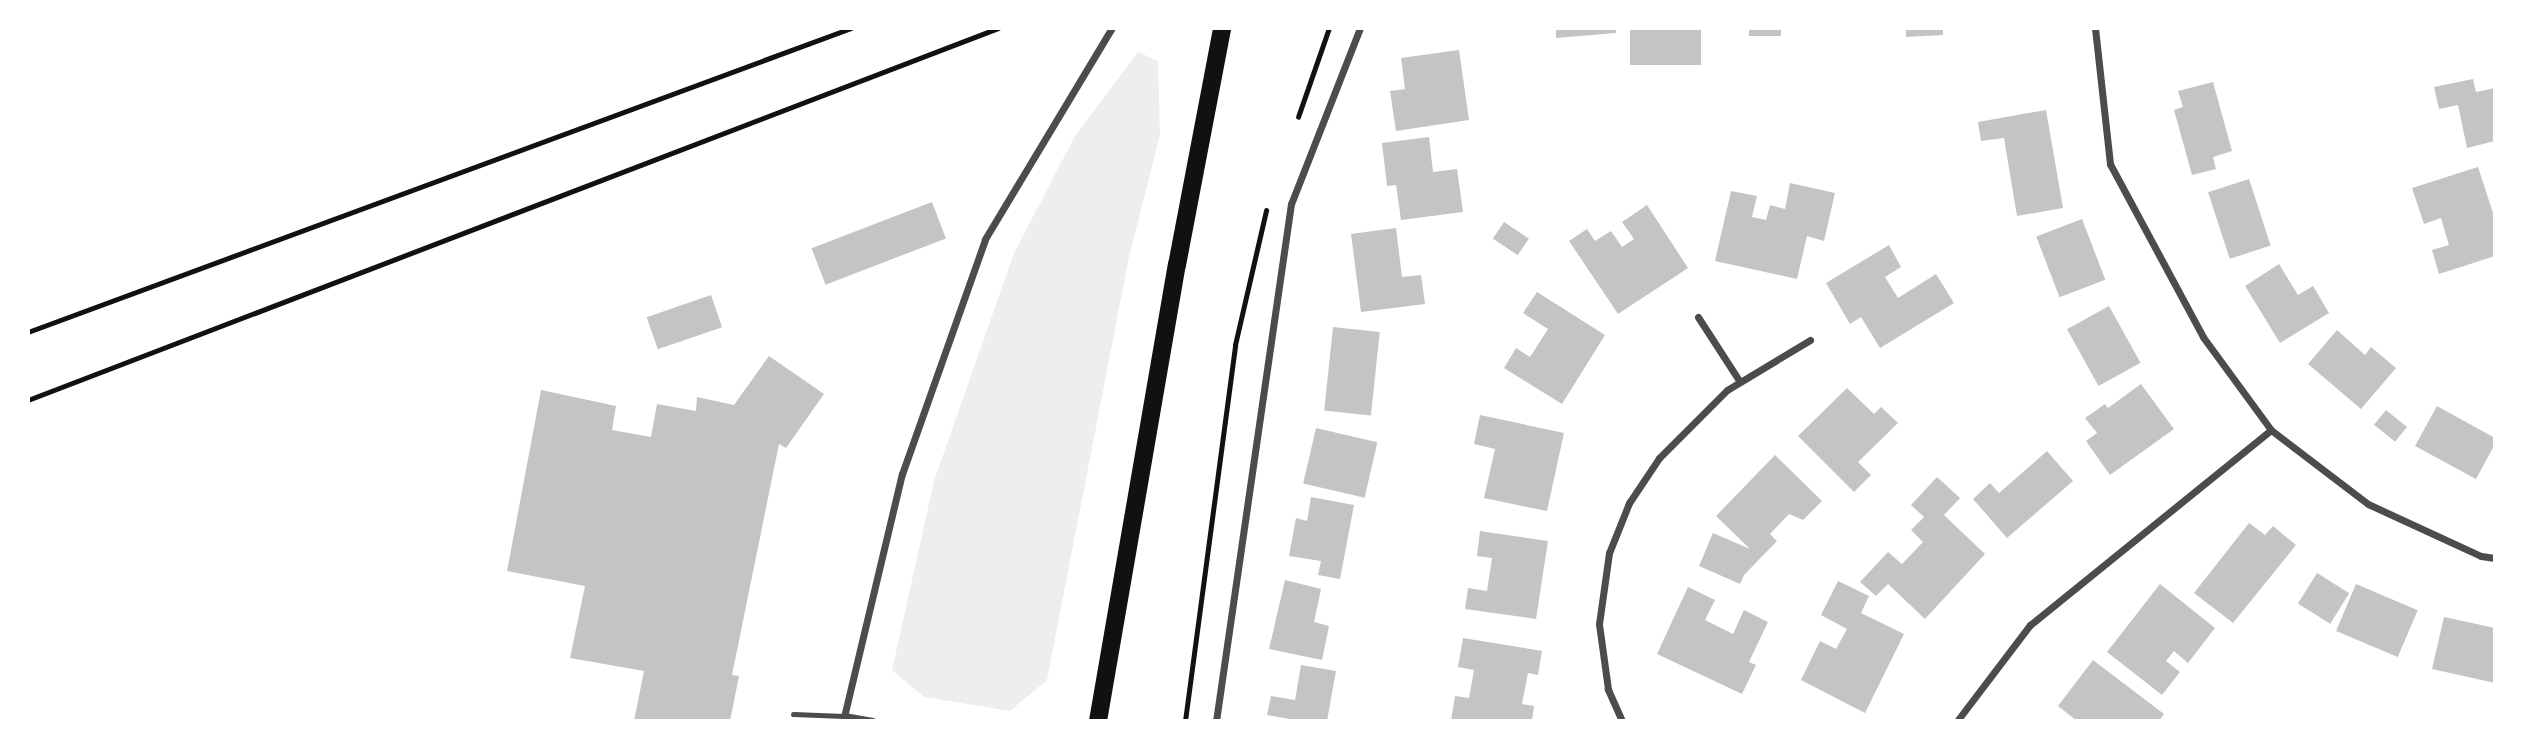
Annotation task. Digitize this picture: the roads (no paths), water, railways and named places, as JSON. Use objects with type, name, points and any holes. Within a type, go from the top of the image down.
[{"type":"main road","points":[[1098,721],[1160,359],[1222,28]]},
{"type":"street","points":[[873,721],[844,719],[902,474],[985,239],[1112,28]]},
{"type":"street","points":[[1216,721],[1291,204],[1360,28]]},
{"type":"street","points":[[2095,28],[2110,164],[2203,337],[2271,430],[2368,504],[2481,556],[2495,558]]},
{"type":"street","points":[[1698,317],[1740,382]]},
{"type":"street","points":[[1622,721],[1608,689],[1599,624],[1609,553],[1629,503],[1659,458],[1727,390],[1810,340]]},
{"type":"street","points":[[1958,721],[2030,625],[2271,430]]},
{"type":"lane","points":[[793,714],[844,719]]}]
